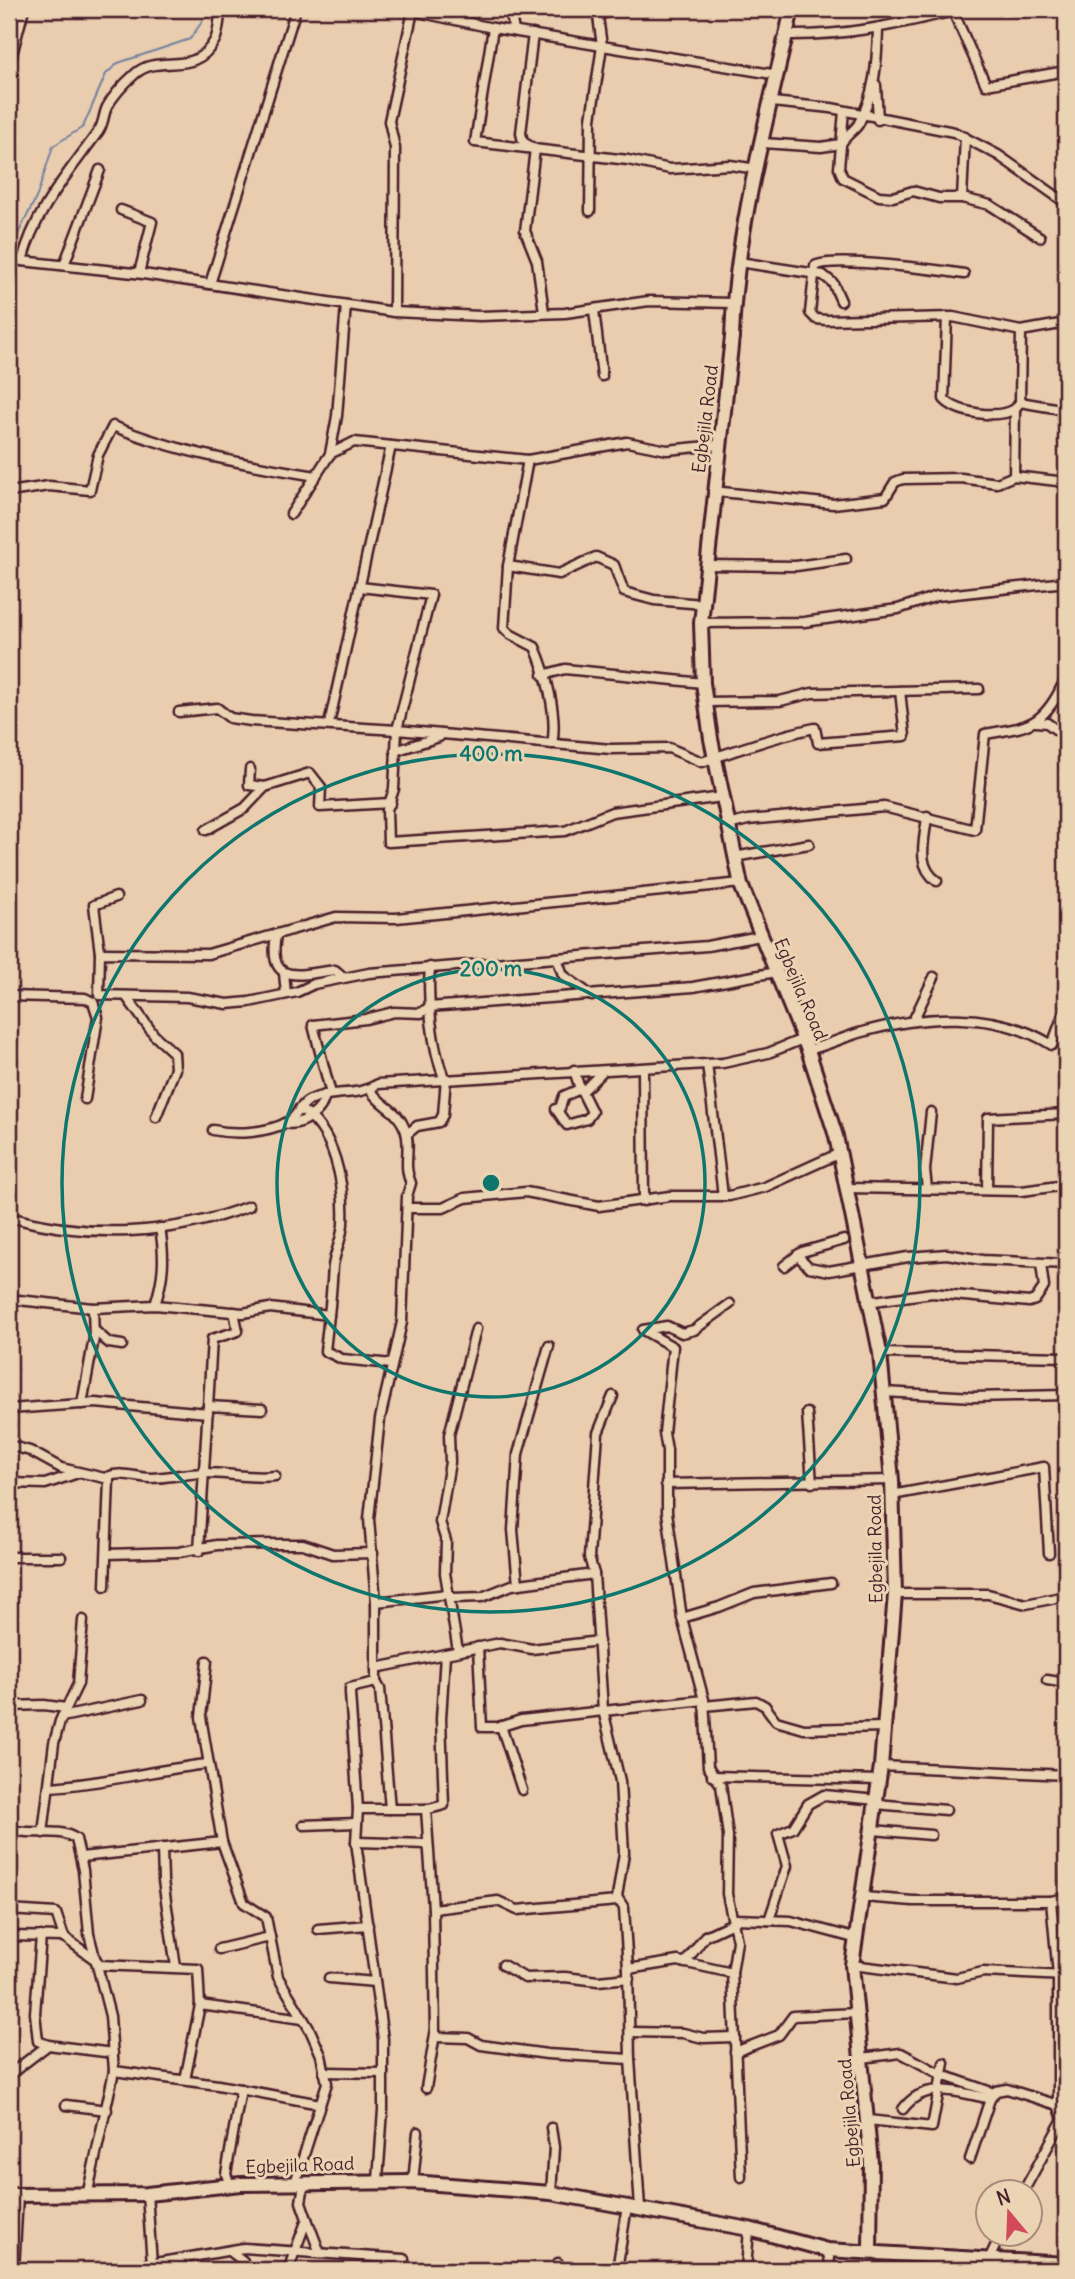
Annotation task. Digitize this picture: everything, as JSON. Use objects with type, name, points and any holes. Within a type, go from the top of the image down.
[{"type":"street","points":[[9,66],[24,9]]},
{"type":"street","points":[[22,261],[29,233],[42,208],[100,130],[107,108],[136,72],[155,64],[175,65],[197,60],[216,39],[221,9]]},
{"type":"street","points":[[210,284],[296,9]]},
{"type":"street","points":[[510,9],[513,31]]},
{"type":"street","points":[[590,211],[591,119],[602,46],[598,12],[614,9]]},
{"type":"street","name":"Egbejila Road","points":[[14,2195],[51,2193],[87,2196],[147,2194],[230,2185],[378,2180],[412,2182],[551,2193],[749,2230],[827,2250],[870,2250],[872,2193],[852,1965],[854,1938],[877,1802],[895,1594],[892,1480],[880,1353],[867,1302],[840,1153],[806,1045],[760,936],[734,858],[703,683],[701,623],[713,491],[732,337],[732,303],[757,169],[792,9]]},
{"type":"street","points":[[786,35],[826,36],[878,30],[953,10],[986,85],[1066,71]]},
{"type":"street","points":[[394,312],[395,148],[389,121],[413,11],[493,28],[778,75]]},
{"type":"street","points":[[493,28],[475,142],[591,158],[628,160],[670,169],[730,165],[757,169]]},
{"type":"street","points":[[878,30],[878,120]]},
{"type":"street","points":[[533,34],[521,133],[523,142],[535,150]]},
{"type":"street","points":[[841,144],[845,135],[859,124],[876,82]]},
{"type":"street","points":[[772,102],[932,126],[965,137],[998,155],[1066,203]]},
{"type":"street","points":[[844,111],[839,168],[843,178],[879,196],[893,197],[914,191],[939,198],[962,198],[990,205],[1040,237]]},
{"type":"street","points":[[962,198],[965,137]]},
{"type":"street","points":[[763,142],[821,147],[841,144]]},
{"type":"street","points":[[535,150],[525,231],[537,261],[544,312]]},
{"type":"street","points":[[64,265],[100,170]]},
{"type":"street","points":[[121,210],[152,222],[139,273]]},
{"type":"street","points":[[9,257],[22,261],[139,273],[394,312],[480,316],[594,310],[649,301],[732,303]]},
{"type":"street","points":[[964,274],[837,261],[822,262],[815,266],[810,313],[816,319],[947,317],[1021,331],[1066,323]]},
{"type":"street","points":[[739,262],[823,275],[834,283],[841,301]]},
{"type":"street","points":[[330,454],[337,416],[346,305]]},
{"type":"street","points":[[594,310],[602,376]]},
{"type":"street","points":[[947,317],[944,399],[951,407],[966,411],[1008,413],[1017,405],[1066,410]]},
{"type":"street","points":[[1014,476],[1021,331]]},
{"type":"street","points":[[9,492],[49,486],[90,490],[98,455],[113,426],[141,437],[203,453],[316,476]]},
{"type":"street","points":[[291,514],[330,454],[336,448],[354,442],[528,460],[628,442],[660,450],[718,445]]},
{"type":"street","points":[[329,724],[391,446]]},
{"type":"street","points":[[528,460],[508,566],[504,628],[510,634],[535,646],[552,718],[552,744]]},
{"type":"street","points":[[713,491],[834,504],[885,498],[895,482],[903,479],[961,478],[997,483],[1014,476],[1066,482]]},
{"type":"street","points":[[508,566],[559,574],[596,556],[614,565],[624,592],[654,600],[703,604]]},
{"type":"street","points":[[706,565],[796,566],[846,559]]},
{"type":"street","points":[[701,623],[804,622],[898,609],[937,596],[1066,582]]},
{"type":"street","points":[[360,587],[431,595],[397,730],[391,803],[387,810],[388,842],[565,831],[612,812],[722,797]]},
{"type":"street","points":[[543,676],[565,669],[703,683]]},
{"type":"street","points":[[727,825],[748,820],[884,807],[975,830],[985,734],[1016,731],[1036,722],[1053,704],[1066,679]]},
{"type":"street","points":[[706,702],[766,702],[812,693],[979,689]]},
{"type":"street","points":[[180,712],[216,708],[230,718],[251,721],[329,724],[611,749],[669,748],[702,762],[779,739],[793,731],[815,728],[818,743],[905,736],[900,691]]},
{"type":"street","points":[[1036,722],[1047,723],[1066,737]]},
{"type":"street","points":[[395,751],[444,735]]},
{"type":"street","points":[[250,769],[249,785],[265,787],[310,773],[321,787],[320,807],[391,803]]},
{"type":"street","points":[[206,830],[245,808],[265,787]]},
{"type":"street","points":[[927,816],[922,862],[925,871],[937,881]]},
{"type":"street","points":[[734,858],[809,844]]},
{"type":"street","points":[[100,953],[208,954],[336,917],[396,918],[741,883]]},
{"type":"street","points":[[85,1099],[97,1017],[100,953],[94,905],[116,897]]},
{"type":"street","points":[[276,935],[274,961],[284,973],[286,994]]},
{"type":"street","points":[[9,996],[96,999],[126,996],[187,997],[226,1004],[264,1001],[343,977],[707,946],[760,936]]},
{"type":"street","points":[[557,958],[563,975],[592,996]]},
{"type":"street","points":[[407,1134],[417,1126],[439,1122],[443,1115],[445,1078],[435,1046],[434,1020],[429,1007],[430,968]]},
{"type":"street","points":[[284,973],[335,970],[343,977]]},
{"type":"street","points":[[213,1130],[232,1134],[285,1123],[292,1125],[311,1115],[328,1095],[313,1025],[366,1019],[394,1012],[421,1013],[429,1007],[693,987],[776,972]]},
{"type":"street","points":[[311,973],[314,984]]},
{"type":"street","points":[[913,1021],[934,977]]},
{"type":"street","points":[[126,996],[154,1035],[174,1053],[175,1069],[156,1117]]},
{"type":"street","points":[[285,1123],[308,1100],[328,1095],[353,1094],[378,1084],[707,1064],[751,1058],[913,1021],[987,1020],[1052,1045],[1066,1007]]},
{"type":"street","points":[[707,1064],[723,1196]]},
{"type":"street","points":[[643,1069],[644,1201]]},
{"type":"street","points":[[574,1070],[580,1089],[564,1096],[560,1108],[556,1109],[567,1125],[587,1119],[592,1112],[582,1091],[603,1071]]},
{"type":"street","points":[[370,1089],[375,1100],[392,1110],[401,1120],[407,1134],[407,1175],[411,1182],[407,1208],[403,1313],[380,1419],[369,1519],[376,1602],[376,1682],[380,1689],[390,1809]]},
{"type":"street","points":[[299,1109],[311,1115],[333,1152],[343,1222],[334,1263],[325,1351],[342,1359],[392,1364]]},
{"type":"street","points":[[927,1189],[925,1170],[932,1112]]},
{"type":"street","points":[[987,1190],[988,1118],[1066,1114]]},
{"type":"street","points":[[407,1208],[443,1208],[465,1198],[526,1192],[599,1206],[670,1196],[723,1196],[765,1187],[840,1153]]},
{"type":"street","points":[[847,1188],[1022,1191],[1066,1185]]},
{"type":"street","points":[[9,1217],[38,1226],[110,1233],[207,1222],[248,1206]]},
{"type":"street","points":[[155,1306],[164,1275],[165,1255],[160,1228]]},
{"type":"street","points":[[784,1266],[797,1255],[844,1240]]},
{"type":"street","points":[[797,1255],[813,1269],[833,1270],[860,1264],[947,1254],[982,1260],[1066,1264]]},
{"type":"street","points":[[867,1302],[932,1293],[1029,1302],[1035,1300],[1044,1287],[1041,1264]]},
{"type":"street","points":[[9,1299],[93,1308],[155,1306],[234,1312],[270,1308],[329,1315]]},
{"type":"street","points":[[730,1304],[694,1331],[682,1333],[667,1325],[643,1330],[673,1348],[664,1433],[667,1450],[667,1512],[682,1618],[704,1703],[708,1767],[721,1785],[728,1836],[727,1894],[735,1920],[737,1941],[732,1973],[741,2177]]},
{"type":"street","points":[[82,1404],[94,1330],[93,1308]]},
{"type":"street","points":[[199,1551],[212,1339],[232,1336],[238,1331],[234,1312]]},
{"type":"street","points":[[458,1651],[448,1594],[446,1541],[440,1522],[450,1462],[449,1435],[476,1329]]},
{"type":"street","points":[[94,1330],[109,1343],[122,1345]]},
{"type":"street","points":[[518,1584],[513,1530],[518,1454],[549,1346]]},
{"type":"street","points":[[880,1353],[1066,1357]]},
{"type":"street","points":[[884,1392],[974,1398],[1066,1395]]},
{"type":"street","points":[[613,1396],[598,1433],[589,1558],[594,1574],[603,1710],[620,1781],[624,1853],[617,1901]]},
{"type":"street","points":[[9,1409],[82,1404],[184,1409],[196,1415],[208,1410],[262,1409]]},
{"type":"street","points":[[807,1413],[812,1483]]},
{"type":"street","points":[[9,1445],[30,1451],[61,1468],[107,1478],[117,1473],[148,1478],[204,1473],[237,1474],[252,1479],[275,1476]]},
{"type":"street","points":[[892,1495],[1044,1467],[1049,1553]]},
{"type":"street","points":[[9,1483],[45,1484],[81,1472]]},
{"type":"street","points":[[105,1586],[110,1481],[107,1478]]},
{"type":"street","points":[[666,1484],[892,1480]]},
{"type":"street","points":[[107,1553],[199,1551],[217,1545],[303,1544],[332,1554],[373,1553]]},
{"type":"street","points":[[9,1557],[61,1557]]},
{"type":"street","points":[[376,1602],[448,1594],[453,1598],[482,1597],[518,1584],[594,1574]]},
{"type":"street","points":[[682,1618],[719,1608],[754,1593],[831,1584]]},
{"type":"street","points":[[895,1594],[988,1594],[1026,1604],[1066,1596]]},
{"type":"street","points":[[43,1833],[54,1743],[64,1712],[78,1684],[83,1620]]},
{"type":"street","points":[[376,1668],[500,1643],[532,1648],[598,1641]]},
{"type":"street","points":[[478,1647],[481,1727],[603,1710],[756,1701],[765,1706],[776,1721],[804,1728],[884,1727]]},
{"type":"street","points":[[358,1809],[426,1809],[444,1805],[441,1719],[445,1654]]},
{"type":"street","points":[[207,1661],[201,1717],[222,1842],[244,1903],[266,1917],[278,1977],[321,2055],[327,2083],[299,2184],[307,2219],[320,2253]]},
{"type":"street","points":[[1047,1680],[1066,1683]]},
{"type":"street","points":[[376,1682],[350,1688],[358,1809],[356,1843],[383,2039],[378,2180]]},
{"type":"street","points":[[9,1706],[44,1704],[64,1712],[142,1700]]},
{"type":"street","points":[[501,1726],[522,1790]]},
{"type":"street","points":[[49,1787],[76,1786],[150,1770],[207,1764]]},
{"type":"street","points":[[881,1766],[1066,1774]]},
{"type":"street","points":[[712,1776],[879,1780]]},
{"type":"street","points":[[769,1920],[787,1866],[778,1833],[793,1828],[808,1804],[824,1795],[946,1810]]},
{"type":"street","points":[[426,1809],[433,1909],[435,2036],[426,2088]]},
{"type":"street","points":[[304,1825],[356,1823]]},
{"type":"street","points":[[9,1829],[19,1833],[67,1833],[76,1839],[81,1857],[89,1934],[110,2016],[114,2071],[87,2196]]},
{"type":"street","points":[[873,1830],[931,1835]]},
{"type":"street","points":[[81,1857],[222,1842]]},
{"type":"street","points":[[356,1843],[428,1844]]},
{"type":"street","points":[[162,1848],[163,1881],[176,1967]]},
{"type":"street","points":[[863,1897],[913,1901],[1051,1901],[1065,1898],[1066,1859]]},
{"type":"street","points":[[433,1909],[498,1901],[517,1910],[617,1901]]},
{"type":"street","points":[[617,1901],[624,1908],[629,1973],[634,2207],[617,2270]]},
{"type":"street","points":[[1031,2178],[1063,2119],[1058,2105],[1062,1975],[1051,1901]]},
{"type":"street","points":[[9,1910],[56,1913],[64,1937],[98,1963],[198,1969],[200,2005],[185,2080]]},
{"type":"street","points":[[685,1963],[705,1936],[735,1920],[792,1921],[854,1938]]},
{"type":"street","points":[[317,1929],[369,1925]]},
{"type":"street","points":[[9,1936],[64,1937]]},
{"type":"street","points":[[41,1936],[35,2013],[38,2041],[48,2045],[113,2053]]},
{"type":"street","points":[[219,1949],[270,1937]]},
{"type":"street","points":[[503,1965],[525,1978],[565,1977],[598,1981],[685,1963],[732,1973]]},
{"type":"street","points":[[852,1965],[957,1978],[983,1972],[1062,1975]]},
{"type":"street","points":[[329,1978],[375,1982]]},
{"type":"street","points":[[200,2005],[303,2019]]},
{"type":"street","points":[[735,2052],[779,2035],[793,2016],[857,2013]]},
{"type":"street","points":[[631,2032],[683,2033],[703,2038],[735,2037]]},
{"type":"street","points":[[435,2036],[468,2038],[481,2045],[547,2054],[630,2059]]},
{"type":"street","points":[[9,2075],[48,2045]]},
{"type":"street","points":[[862,2058],[901,2053],[942,2075],[992,2096]]},
{"type":"street","points":[[867,2120],[932,2127],[944,2063]]},
{"type":"street","points":[[114,2071],[185,2080],[320,2104]]},
{"type":"street","points":[[324,2072],[383,2073]]},
{"type":"street","points":[[903,2109],[911,2098],[939,2088],[992,2096],[1007,2089],[1058,2105]]},
{"type":"street","points":[[230,2185],[226,2174],[241,2089]]},
{"type":"street","points":[[970,2159],[992,2096]]},
{"type":"street","points":[[66,2105],[107,2110]]},
{"type":"street","points":[[551,2128],[554,2147],[551,2193]]},
{"type":"street","points":[[412,2182],[418,2132]]},
{"type":"street","points":[[147,2194],[152,2264]]},
{"type":"street","points":[[14,2195],[14,2270]]},
{"type":"street","points":[[288,2270],[297,2252],[307,2219]]},
{"type":"street","points":[[746,2270],[749,2230]]},
{"type":"street","points":[[114,2270],[152,2264],[164,2266],[244,2248],[404,2259]]},
{"type":"street","points":[[990,2257],[994,2248]]},
{"type":"street","points":[[230,2250],[243,2261],[244,2270]]},
{"type":"street","points":[[827,2250],[832,2270]]},
{"type":"street","points":[[870,2250],[1066,2264]]},
{"type":"street","points":[[974,2270],[975,2257]]},
{"type":"waterway","points":[[9,252],[37,196],[53,146],[83,127],[106,74],[118,63],[190,39],[211,9]]}]
